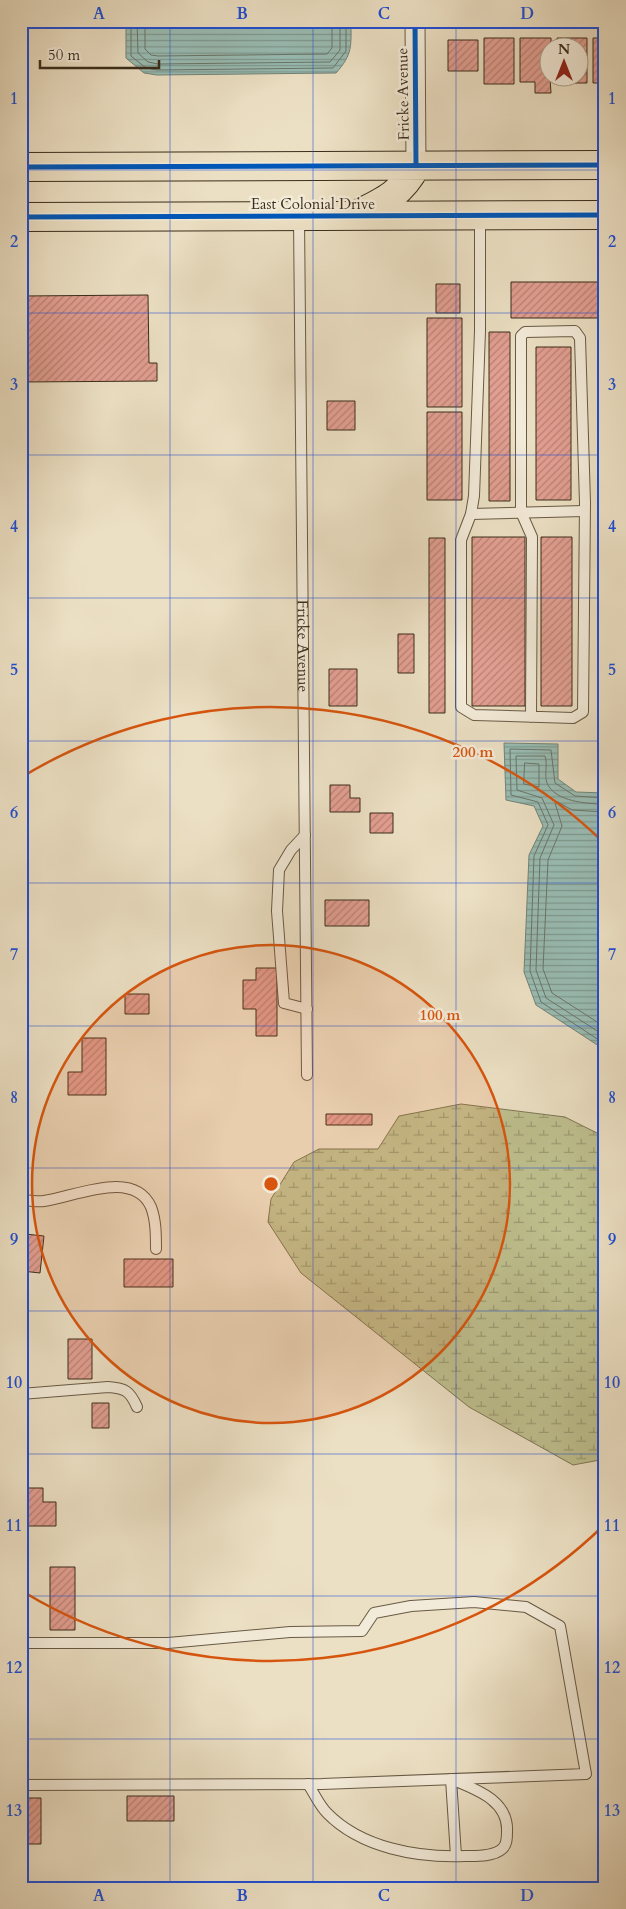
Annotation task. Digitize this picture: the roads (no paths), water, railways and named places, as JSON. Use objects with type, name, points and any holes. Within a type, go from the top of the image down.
[{"type":"highway","points":[[352,216],[388,199],[408,183],[416,166]]},
{"type":"highway","points":[[21,167],[605,166]]},
{"type":"highway","name":"East Colonial Drive","points":[[21,217],[605,215]]},
{"type":"street","name":"Fricke Avenue","points":[[415,21],[416,166]]},
{"type":"lane","points":[[480,216],[480,331],[474,496],[471,514],[461,540],[461,707],[474,715],[532,717],[573,718],[583,712],[584,511],[580,338],[575,331],[525,332],[521,336],[521,512],[532,537],[532,717]]},
{"type":"lane","name":"Fricke Avenue","points":[[299,217],[307,1074]]},
{"type":"lane","points":[[471,514],[584,511]]},
{"type":"lane","points":[[305,835],[291,850],[278,870],[277,910],[284,1003],[307,1010]]},
{"type":"lane","points":[[21,1200],[43,1202],[94,1189],[122,1186],[141,1193],[150,1206],[155,1223],[156,1249]]},
{"type":"lane","points":[[21,1394],[108,1387],[122,1388],[131,1394],[137,1406]]},
{"type":"lane","points":[[21,1642],[175,1643],[290,1632],[362,1631],[374,1613],[411,1606],[474,1602],[526,1607],[560,1626],[586,1774],[308,1784],[21,1785]]},
{"type":"lane","points":[[308,1784],[326,1812],[372,1842],[423,1856],[485,1855],[501,1850],[507,1842],[508,1825],[501,1810],[491,1796],[451,1779]]},
{"type":"lane","points":[[451,1779],[456,1856]]},
{"type":"water","points":[[126,21],[351,21],[351,43],[346,60],[336,73],[157,75],[144,73],[126,58]]},
{"type":"water","points":[[504,743],[558,744],[558,779],[576,792],[605,793],[605,1050],[536,1005],[524,972],[529,855],[543,826],[534,806],[506,800]]}]
